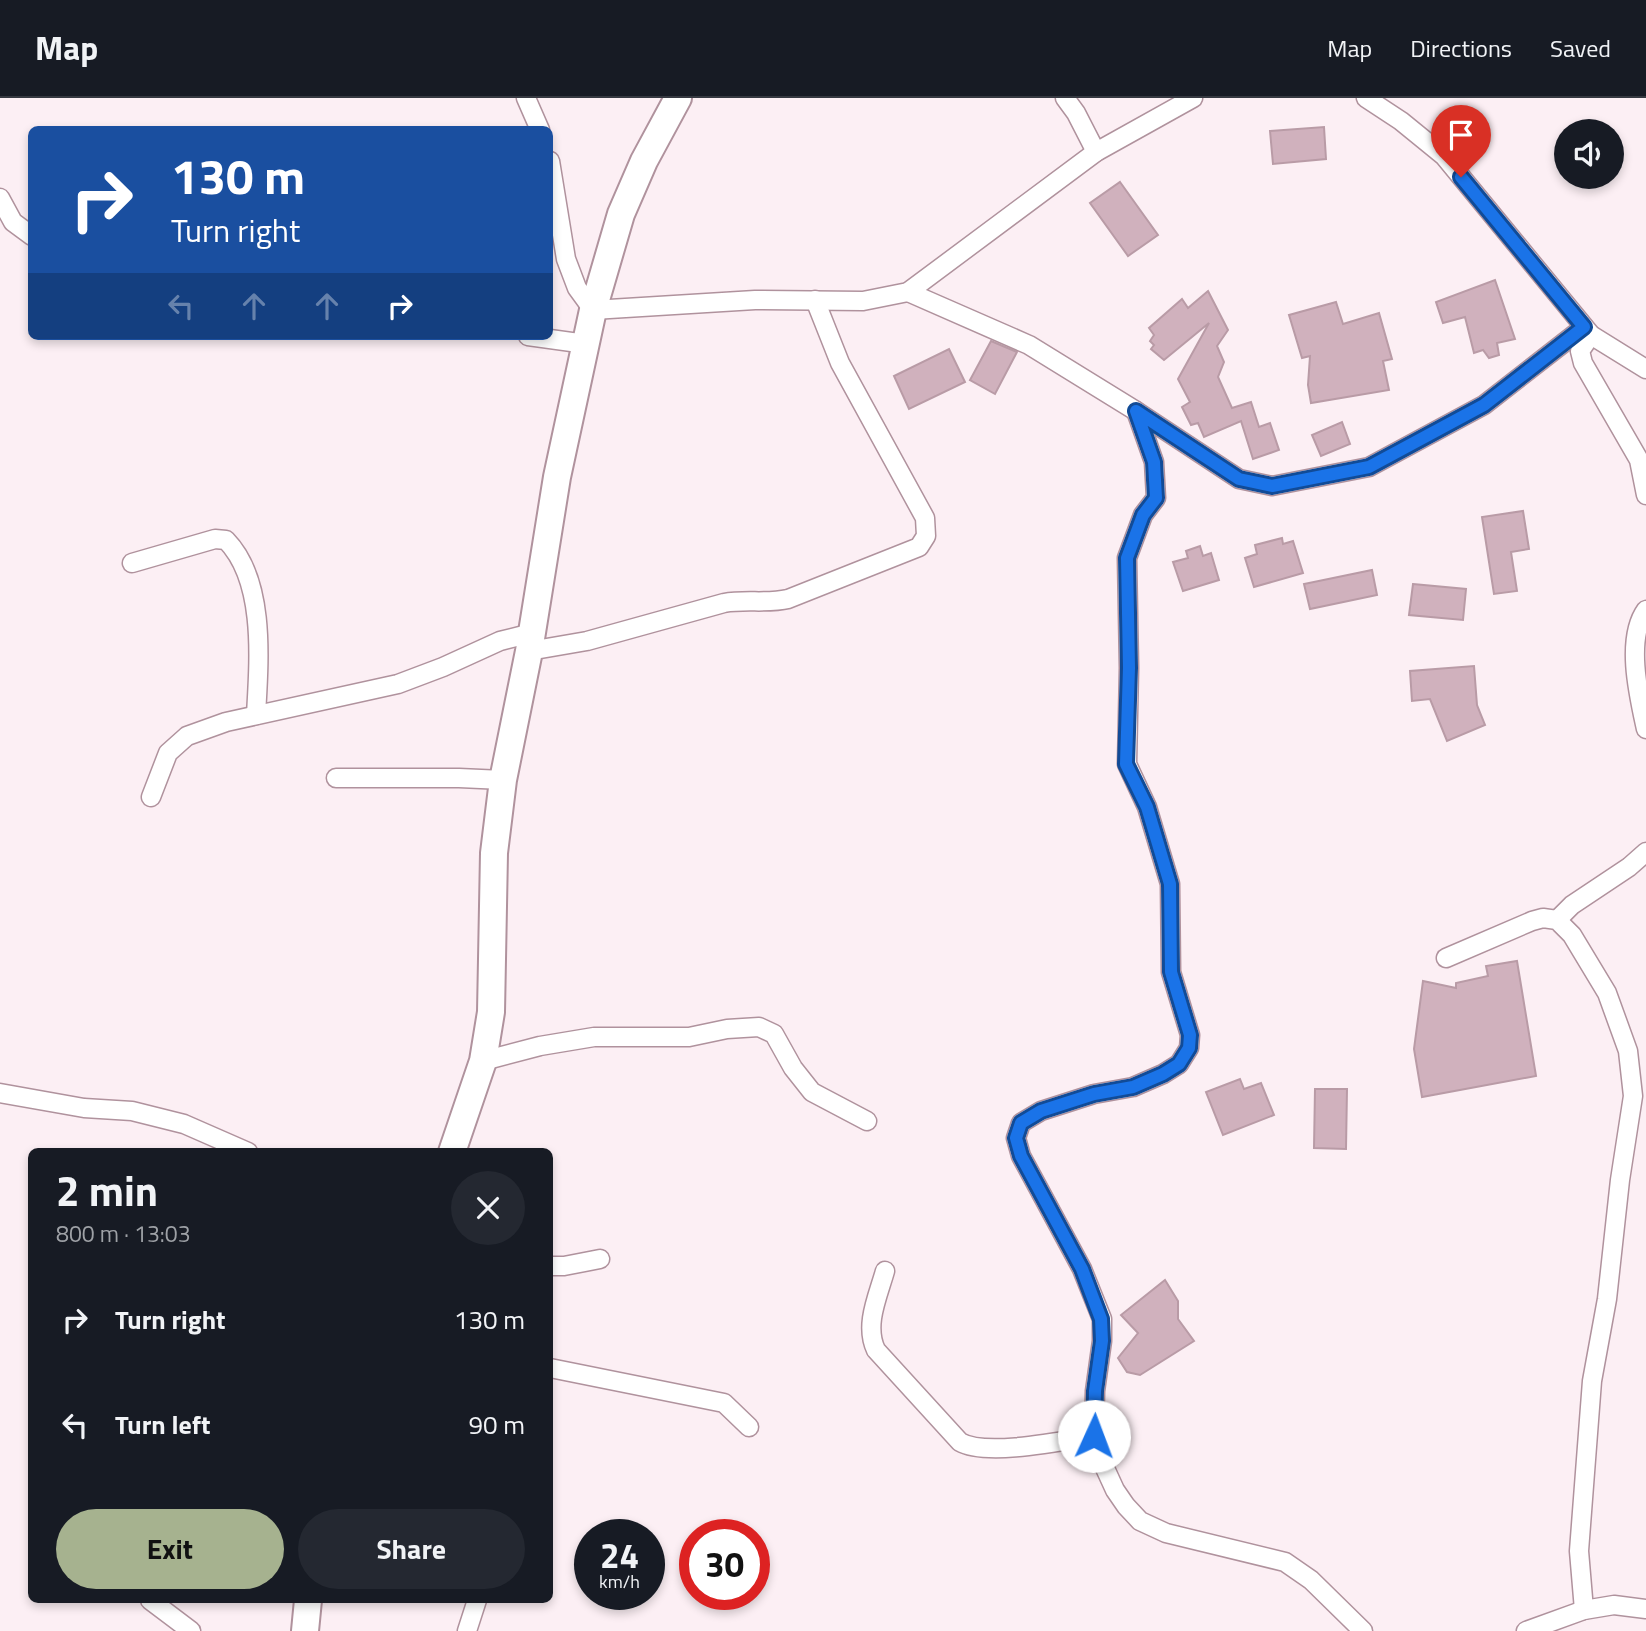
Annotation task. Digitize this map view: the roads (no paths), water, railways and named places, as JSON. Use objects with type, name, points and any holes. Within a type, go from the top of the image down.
[{"type":"street","points":[[526,98],[538,126]]},
{"type":"street","points":[[453,1148],[483,1061],[491,1012],[494,853],[503,780],[531,642],[557,477],[593,310],[621,214],[678,98]]},
{"type":"street","points":[[1065,98],[1096,152]]},
{"type":"street","points":[[593,310],[755,300],[863,301],[908,292],[1096,152],[1193,98]]},
{"type":"street","points":[[1366,98],[1401,121],[1444,156],[1588,331],[1646,369]]},
{"type":"street","points":[[553,179],[566,259],[577,288],[593,310]]},
{"type":"street","points":[[0,198],[6,227],[28,235]]},
{"type":"street","points":[[908,292],[1029,345],[1239,479],[1272,486],[1369,467],[1484,405],[1588,331]]},
{"type":"street","points":[[151,797],[168,753],[187,736],[226,722],[398,684],[500,641],[587,641],[724,603],[771,603],[788,599],[919,547],[926,536],[925,518],[840,363],[815,300]]},
{"type":"street","points":[[1588,331],[1580,351],[1583,363],[1639,460],[1646,495]]},
{"type":"street","points":[[553,339],[586,344]]},
{"type":"street","points":[[1136,411],[1154,462],[1156,498],[1143,515],[1127,558],[1129,668],[1126,764],[1147,807],[1170,884],[1171,972],[1190,1035],[1189,1048],[1179,1064],[1133,1087],[1094,1094],[1041,1111],[1021,1123],[1016,1138],[1021,1156],[1082,1269],[1101,1319],[1102,1341],[1095,1391],[1094,1436],[1115,1490],[1140,1521],[1166,1533],[1285,1562],[1311,1580],[1363,1631]]},
{"type":"street","points":[[132,564],[215,539],[226,540],[237,551],[254,596],[259,656],[256,715]]},
{"type":"street","points":[[1646,610],[1639,620],[1635,649],[1639,697],[1646,729]]},
{"type":"street","points":[[336,778],[503,780]]},
{"type":"street","points":[[1557,920],[1572,905],[1629,867],[1646,852]]},
{"type":"street","points":[[1446,958],[1532,921],[1543,918],[1557,920],[1572,935],[1607,993],[1628,1051],[1633,1096],[1620,1180],[1607,1299],[1592,1381],[1579,1550],[1584,1609]]},
{"type":"street","points":[[483,1061],[540,1046],[594,1037],[689,1037],[727,1029],[759,1027],[774,1034],[793,1068],[813,1092],[867,1121]]},
{"type":"street","points":[[0,1093],[84,1108],[132,1111],[184,1124],[239,1148]]},
{"type":"street","points":[[553,1266],[600,1259]]},
{"type":"street","points":[[885,1271],[870,1326],[876,1350],[960,1442],[975,1449],[1094,1436]]},
{"type":"street","points":[[553,1369],[724,1403],[750,1427]]},
{"type":"street","points":[[154,1603],[191,1631]]},
{"type":"street","points":[[305,1631],[308,1603]]},
{"type":"street","points":[[467,1631],[476,1603]]},
{"type":"street","points":[[1526,1631],[1584,1609],[1615,1605],[1646,1609]]}]
